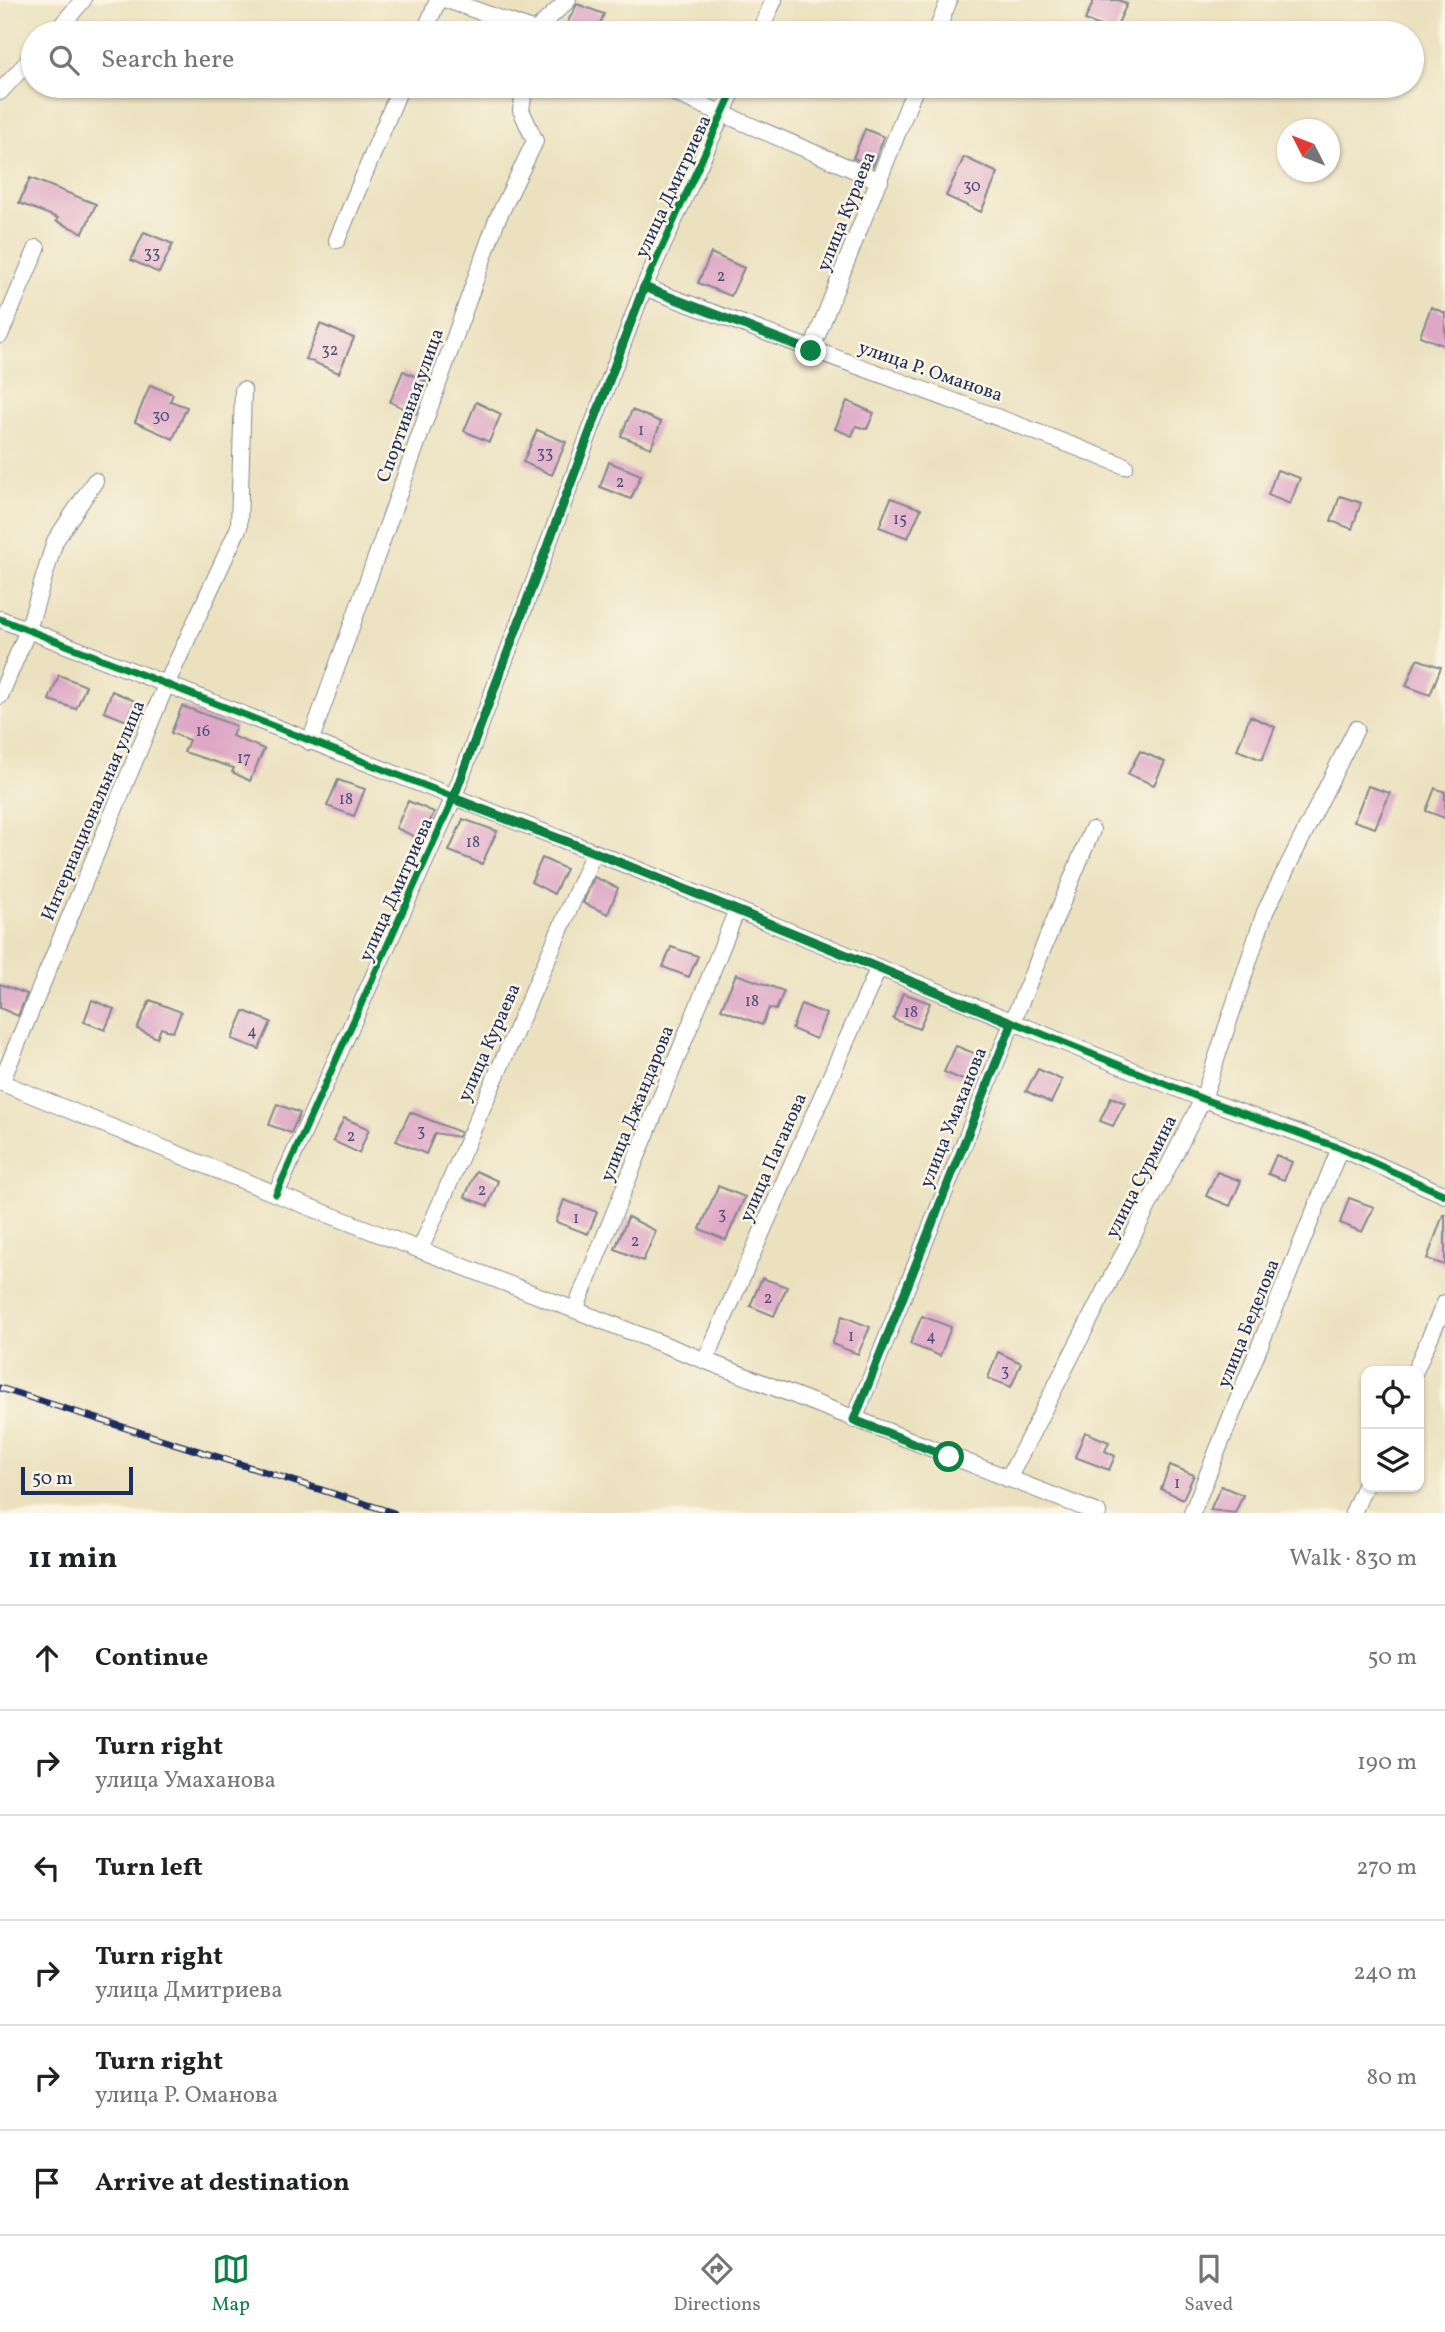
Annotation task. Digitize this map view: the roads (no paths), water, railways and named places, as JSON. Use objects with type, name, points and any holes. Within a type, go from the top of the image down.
[{"type":"street","points":[[65,21],[83,0]]},
{"type":"street","points":[[429,21],[438,0]]},
{"type":"street","points":[[447,0],[505,21]]},
{"type":"street","points":[[547,21],[568,0]]},
{"type":"street","points":[[764,21],[774,0]]},
{"type":"street","points":[[941,21],[949,0]]},
{"type":"street","points":[[3,84],[21,67]]},
{"type":"street","points":[[337,240],[396,98]]},
{"type":"street","name":"Спортивная улица","points":[[310,742],[496,222],[536,141],[521,110],[523,98]]},
{"type":"street","points":[[684,98],[880,181]]},
{"type":"street","name":"улица Дмитриева","points":[[276,1194],[453,799],[644,287],[730,98]]},
{"type":"street","name":"улица Кураева","points":[[811,351],[911,98]]},
{"type":"street","points":[[0,335],[37,248]]},
{"type":"street","name":"улица Р. Оманова","points":[[644,287],[811,351],[970,405],[1125,466]]},
{"type":"street","name":"Интернациональная улица","points":[[1,1082],[166,685],[239,527],[243,390]]},
{"type":"street","points":[[0,696],[28,631],[55,541],[95,481]]},
{"type":"street","points":[[0,619],[453,799],[594,852],[736,912],[1203,1099],[1340,1148],[1445,1195]]},
{"type":"street","name":"улица Сурмина","points":[[1008,1479],[1203,1099],[1265,912],[1356,729]]},
{"type":"street","name":"улица Умаханова","points":[[854,1420],[1092,830]]},
{"type":"street","name":"улица Кураева","points":[[420,1250],[594,852]]},
{"type":"street","name":"улица Джандарова","points":[[575,1310],[736,912]]},
{"type":"street","name":"улица Паганова","points":[[705,1361],[878,969]]},
{"type":"street","points":[[1,1082],[276,1194],[1098,1513]]},
{"type":"street","name":"улица Беделова","points":[[1192,1513],[1340,1148]]},
{"type":"street","points":[[1417,1366],[1445,1303]]},
{"type":"street","points":[[1353,1513],[1362,1492]]},
{"type":"railway","points":[[0,1388],[394,1513]]}]
